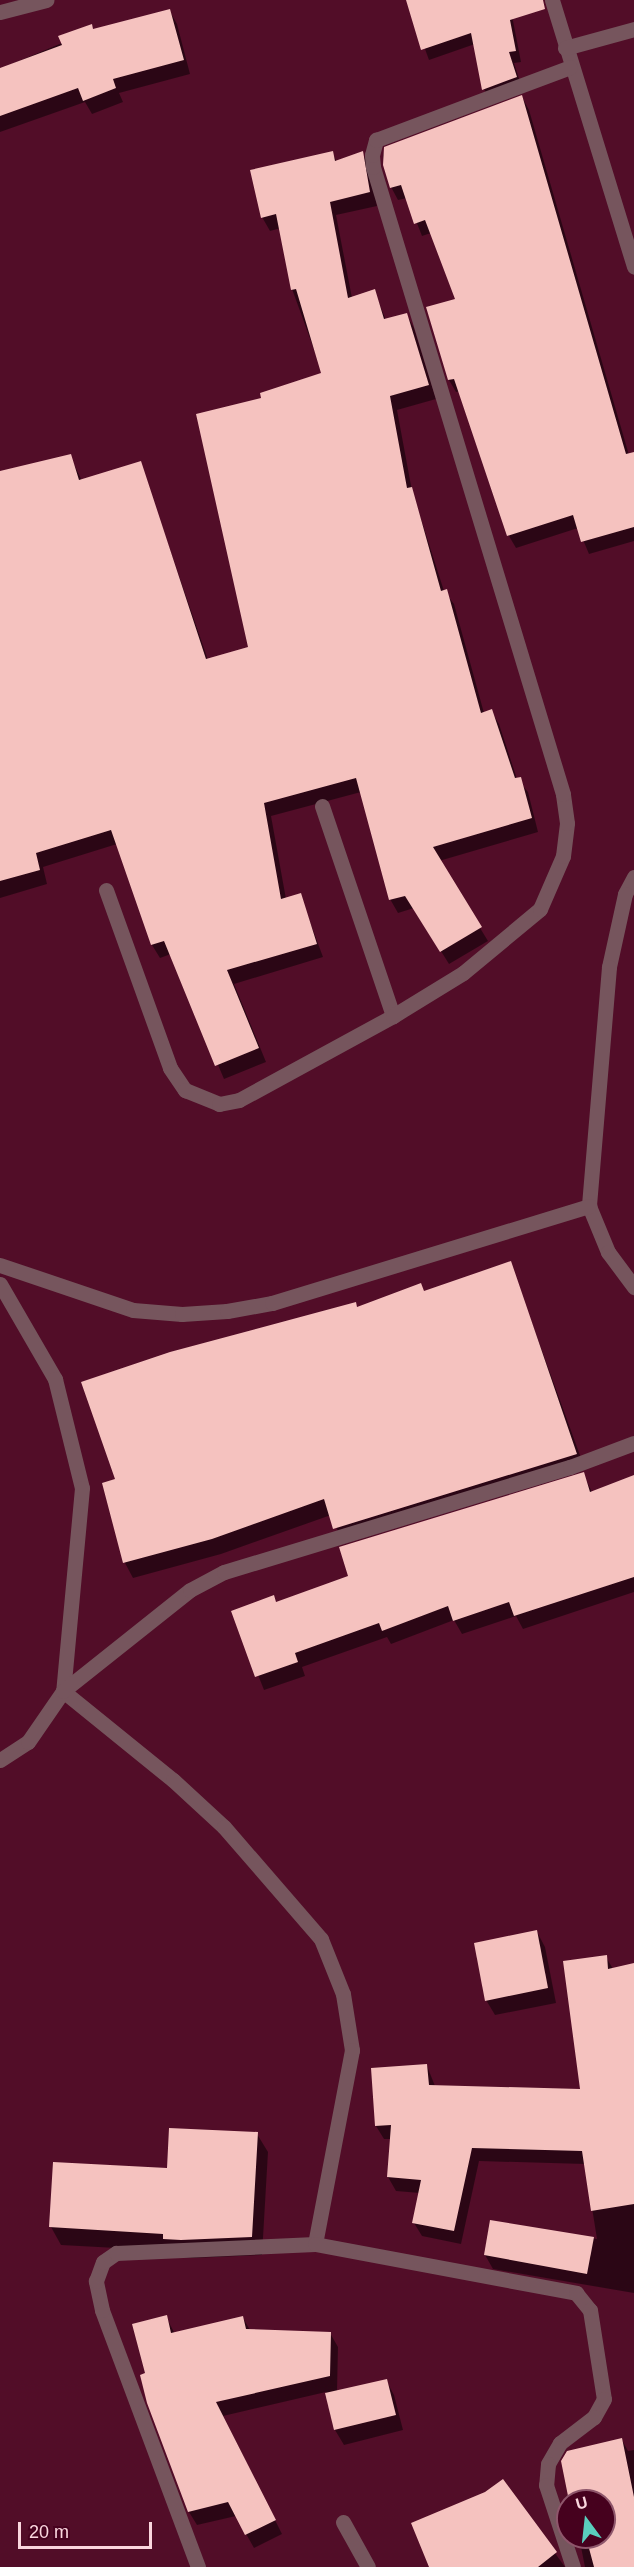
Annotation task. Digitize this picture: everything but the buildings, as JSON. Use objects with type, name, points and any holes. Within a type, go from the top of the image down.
[{"type":"street","points":[[0,12],[46,0]]},
{"type":"street","points":[[552,0],[570,67],[634,267]]},
{"type":"street","points":[[565,48],[634,29]]},
{"type":"street","points":[[106,890],[170,1068],[185,1090],[200,1100],[219,1104],[239,1100],[393,1016],[463,973],[540,909],[563,855],[567,823],[563,794],[372,167],[372,155],[376,140],[570,67]]},
{"type":"street","points":[[322,806],[393,1016]]},
{"type":"street","points":[[634,878],[625,894],[609,967],[589,1206],[608,1252],[634,1287]]},
{"type":"street","points":[[0,1265],[133,1310],[182,1314],[227,1311],[272,1303],[589,1206]]},
{"type":"street","points":[[0,1284],[55,1379],[82,1488],[63,1691]]},
{"type":"street","points":[[0,1760],[28,1742],[63,1691],[190,1590],[224,1572],[570,1467],[634,1443]]},
{"type":"street","points":[[63,1691],[173,1780],[224,1827],[321,1938],[343,1994],[352,2050],[315,2244]]},
{"type":"street","points":[[198,2567],[102,2310],[96,2281],[103,2262],[116,2253],[315,2244],[554,2286],[585,2300],[604,2399],[594,2417],[560,2443],[549,2464],[546,2485],[573,2567]]},
{"type":"street","points":[[344,2522],[369,2567]]}]
